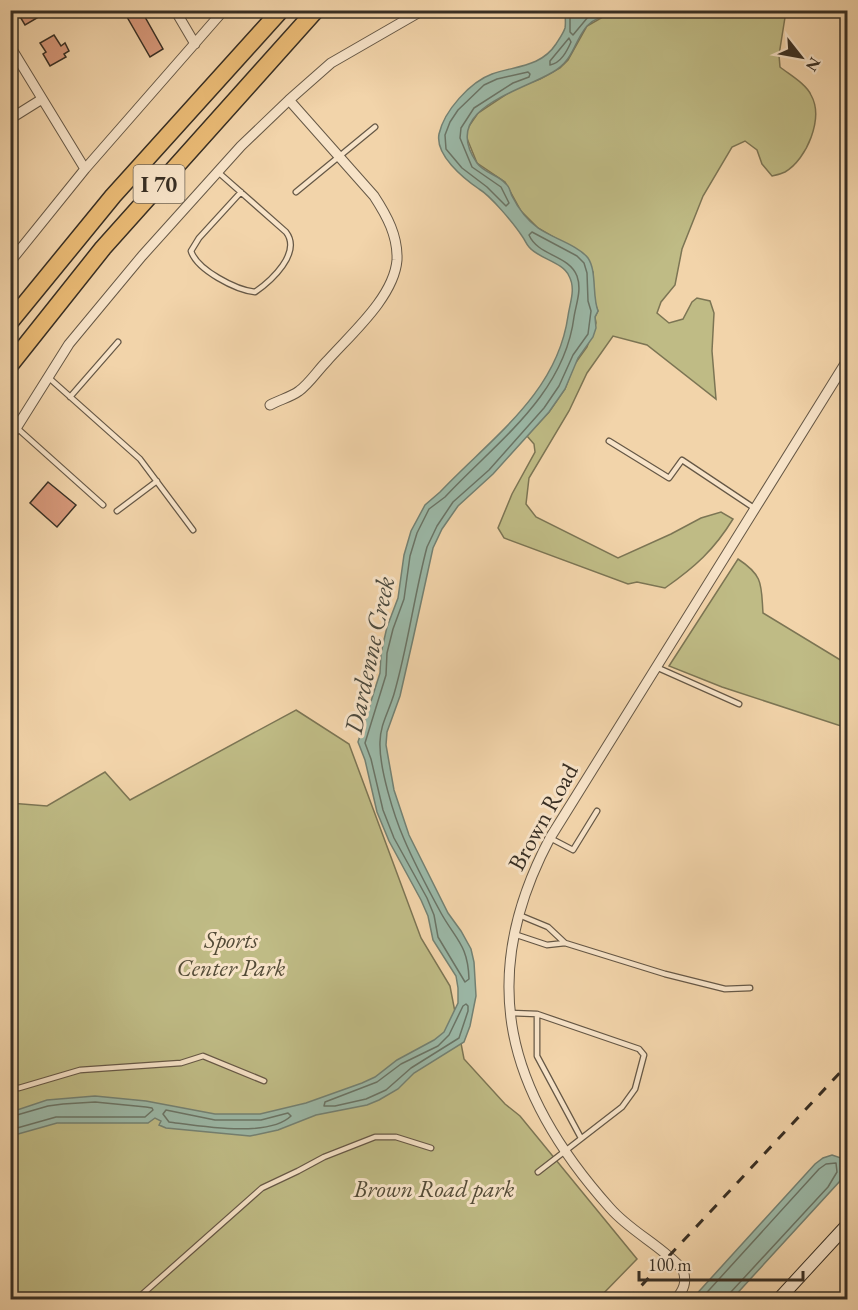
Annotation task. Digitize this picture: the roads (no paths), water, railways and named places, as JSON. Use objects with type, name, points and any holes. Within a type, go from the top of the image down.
[{"type":"highway","name":"I 70","points":[[10,322],[100,211],[281,10]]},
{"type":"highway","name":"I 70","points":[[10,365],[103,248],[316,10]]},
{"type":"main road","points":[[778,1299],[848,1224]]},
{"type":"street","points":[[175,10],[195,44]]},
{"type":"street","points":[[10,262],[85,169],[224,10]]},
{"type":"street","points":[[10,438],[69,344],[142,256],[241,146],[331,63],[423,10]]},
{"type":"street","points":[[10,46],[85,169]]},
{"type":"street","points":[[10,119],[42,99]]},
{"type":"street","points":[[270,405],[300,391],[361,323],[384,294],[397,262],[397,246],[385,212],[374,196],[289,100]]},
{"type":"street","name":"Brown Road","points":[[675,1299],[684,1287],[686,1278],[683,1270],[612,1210],[564,1151],[531,1093],[512,1034],[509,962],[513,934],[525,889],[550,838],[848,359]]},
{"type":"lane","points":[[296,192],[375,127]]},
{"type":"lane","points":[[218,172],[241,192],[286,232],[290,238],[291,245],[282,265],[263,287],[255,292],[243,291],[224,282],[197,261],[190,251],[241,192]]},
{"type":"lane","points":[[70,397],[118,342]]},
{"type":"lane","points":[[48,377],[140,459],[193,530]]},
{"type":"lane","points":[[16,428],[103,505]]},
{"type":"lane","points":[[609,441],[669,478],[682,460],[754,508]]},
{"type":"lane","points":[[117,511],[157,481]]},
{"type":"lane","points":[[656,667],[739,704]]},
{"type":"lane","points":[[550,838],[573,850],[597,811]]},
{"type":"lane","points":[[518,915],[548,927],[565,943]]},
{"type":"lane","points":[[513,934],[547,945],[565,943],[665,975],[724,989],[750,988]]},
{"type":"lane","points":[[511,1013],[537,1014],[639,1049],[644,1055],[635,1089],[622,1107],[538,1172]]},
{"type":"lane","points":[[537,1014],[537,1056],[581,1138]]},
{"type":"lane","points":[[10,1087],[20,1088],[80,1070],[181,1063],[203,1056],[264,1081]]},
{"type":"lane","points":[[138,1298],[262,1188],[324,1157],[375,1137],[396,1137],[431,1148]]},
{"type":"water","points":[[565,11],[620,11],[603,16],[587,26],[569,57],[553,72],[488,105],[476,116],[468,129],[468,144],[477,163],[507,185],[517,205],[530,221],[544,232],[578,249],[588,258],[593,270],[598,311],[595,317],[596,328],[593,337],[578,358],[565,389],[549,412],[493,474],[458,506],[442,529],[433,548],[400,696],[387,732],[386,745],[394,790],[409,835],[448,913],[471,949],[476,996],[464,1042],[414,1073],[398,1089],[379,1100],[367,1105],[316,1115],[278,1130],[250,1136],[166,1128],[159,1125],[161,1121],[155,1118],[148,1123],[57,1123],[11,1136],[11,1112],[47,1100],[95,1096],[146,1101],[215,1114],[260,1114],[306,1103],[375,1077],[397,1060],[444,1032],[458,1003],[456,976],[433,940],[428,916],[421,900],[389,841],[377,812],[365,760],[358,742],[380,673],[381,653],[387,627],[398,598],[404,555],[411,531],[425,505],[500,433],[536,392],[551,369],[561,344],[572,296],[571,281],[566,271],[533,251],[496,204],[451,165],[441,150],[439,134],[452,107],[475,84],[492,74],[527,65],[550,52],[565,28]]},
{"type":"water","points":[[832,1155],[841,1158],[842,1161],[840,1181],[732,1299],[692,1299],[815,1164]]},
{"type":"railway","points":[[628,1300],[848,1064]]},
{"type":"water label","name":"Dardenne Creek","points":[[369,655]]},
{"type":"park label","name":"Sports Center Park","points":[[231,954]]},
{"type":"park label","name":"Brown Road park","points":[[434,1189]]}]
